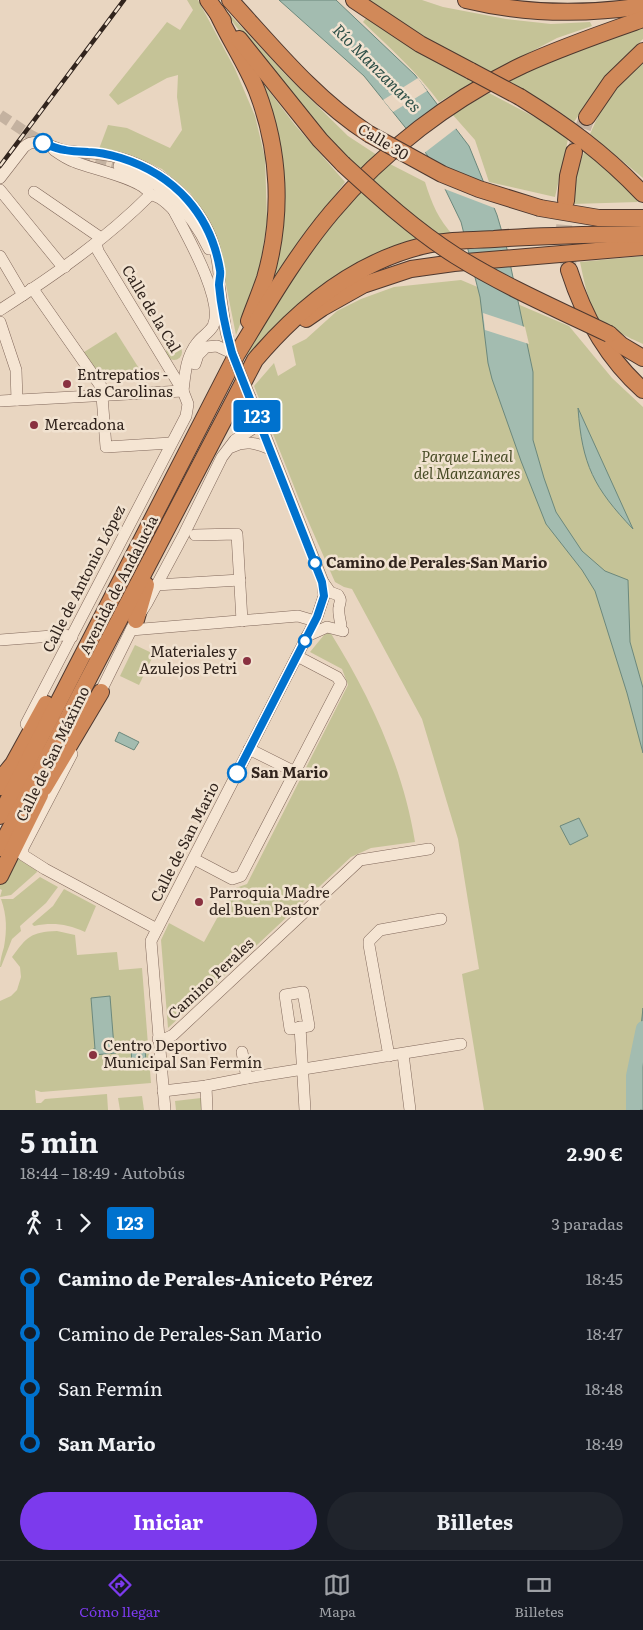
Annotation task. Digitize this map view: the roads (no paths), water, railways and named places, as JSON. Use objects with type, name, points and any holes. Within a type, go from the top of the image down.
[{"type":"highway","name":"Calle 30","points":[[230,0],[310,87],[347,119],[369,134],[442,174],[478,189],[540,208],[578,215]]},
{"type":"highway","points":[[354,0],[420,44],[520,97],[584,139],[624,174],[643,194]]},
{"type":"highway","points":[[466,0],[512,9],[556,12],[596,12],[643,6]]},
{"type":"highway","points":[[512,9],[534,4],[589,3],[621,0]]},
{"type":"highway","points":[[212,6],[298,113],[343,164],[406,219],[456,256],[484,273],[643,351]]},
{"type":"highway","points":[[212,6],[256,90],[267,121],[276,171],[278,200],[274,239],[265,278],[234,353]]},
{"type":"highway","points":[[234,353],[305,246],[332,212],[354,187],[405,141],[451,105],[522,66],[575,43],[643,18]]},
{"type":"highway","points":[[587,117],[611,82],[643,51]]},
{"type":"highway","points":[[566,200],[568,176],[574,152]]},
{"type":"highway","points":[[578,215],[643,210]]},
{"type":"highway","points":[[578,215],[599,218],[643,218]]},
{"type":"highway","points":[[243,395],[254,360],[301,311],[330,288],[366,268],[398,254],[420,246],[450,241],[527,236],[643,234]]},
{"type":"highway","points":[[243,395],[262,361],[301,324],[322,308],[363,285],[384,277],[411,269],[454,263],[643,247]]},
{"type":"highway","points":[[569,270],[584,312],[601,343],[626,375],[643,390]]},
{"type":"highway","points":[[609,334],[643,358]]},
{"type":"highway","name":"Avenida de Andalucía","points":[[0,816],[234,353]]},
{"type":"highway","name":"Avenida de Andalucía","points":[[0,848],[167,530],[243,395]]},
{"type":"highway","points":[[133,625],[147,584],[164,546],[167,530]]},
{"type":"highway","points":[[1,780],[46,704],[69,682]]},
{"type":"highway","points":[[44,788],[100,692]]},
{"type":"highway","points":[[0,876],[77,720],[80,695]]},
{"type":"street","points":[[0,178],[27,144],[36,142],[65,150],[93,152],[129,161],[152,171],[175,188],[204,221],[214,245],[220,271],[219,284]]},
{"type":"street","points":[[49,145],[53,150],[70,160],[132,181],[144,187],[150,195],[158,197],[174,211],[195,238],[219,284]]},
{"type":"street","points":[[119,166],[137,173],[176,200],[188,214],[208,248],[214,263],[226,332],[234,353],[243,395],[260,424],[329,603],[316,619],[298,616],[242,621],[133,625]]},
{"type":"street","points":[[0,190],[62,266],[65,267]]},
{"type":"street","points":[[34,192],[98,241]]},
{"type":"street","points":[[0,310],[65,267],[150,195]]},
{"type":"street","points":[[174,211],[201,264],[211,290],[214,308],[214,325],[192,349],[186,368],[183,391]]},
{"type":"street","name":"Calle de la Cal","points":[[98,241],[98,251],[183,391]]},
{"type":"street","points":[[0,256],[27,292]]},
{"type":"street","points":[[27,292],[35,292],[104,396],[106,447],[171,443]]},
{"type":"street","points":[[0,322],[16,370],[17,400]]},
{"type":"street","points":[[183,391],[198,355],[206,347],[217,346],[234,353]]},
{"type":"street","points":[[0,401],[183,391]]},
{"type":"street","name":"Calle de Antonio López","points":[[1,780],[12,750],[186,416],[188,404],[183,391]]},
{"type":"street","name":"Calle de San Máximo","points":[[157,929],[44,869],[23,855],[23,848],[62,776],[133,625],[184,534],[226,452],[241,435],[260,424]]},
{"type":"street","points":[[226,452],[240,443],[251,442],[270,449]]},
{"type":"street","points":[[195,535],[237,534],[242,621]]},
{"type":"street","points":[[156,584],[240,580]]},
{"type":"street","name":"Calle de San Mario","points":[[165,1110],[152,942],[316,619]]},
{"type":"street","points":[[308,636],[327,627],[343,631]]},
{"type":"street","points":[[0,640],[72,636]]},
{"type":"street","points":[[194,859],[232,879],[241,876],[341,683],[338,677],[297,656]]},
{"type":"street","points":[[249,749],[295,772]]},
{"type":"street","name":"Camino Perales","points":[[158,1038],[167,1038],[173,1035],[360,860],[429,849]]},
{"type":"street","points":[[390,1056],[369,945],[370,941],[380,930],[441,919]]},
{"type":"street","points":[[300,1027],[305,1110]]},
{"type":"street","points":[[163,1092],[461,1044]]},
{"type":"street","points":[[242,1052],[247,1078]]},
{"type":"street","points":[[403,1054],[410,1110]]},
{"type":"street","points":[[206,1086],[207,1110]]},
{"type":"water","points":[[279,0],[336,0],[415,75],[469,146],[497,215],[507,249],[533,372],[533,440],[556,512],[582,551],[605,571],[628,580],[630,642],[643,688],[643,753],[627,693],[595,591],[582,570],[546,524],[521,461],[492,379],[488,363],[480,297],[461,222],[432,162],[364,76]]},
{"type":"water","points":[[578,408],[633,529],[609,501],[592,474],[583,445]]},
{"type":"water","points":[[119,732],[139,742],[134,750],[115,741]]},
{"type":"water","points":[[579,818],[588,836],[570,845],[560,826]]},
{"type":"water","points":[[110,996],[116,1053],[93,1055],[93,1049],[95,1049],[91,998]]},
{"type":"water","points":[[643,1008],[643,1110],[632,1110]]},
{"type":"water","points":[[145,1048],[146,1062],[132,1063],[131,1049]]},
{"type":"waterway","name":"Río Manzanares","points":[[633,1110],[633,1076],[643,1028]]},
{"type":"tunnel","points":[[0,115],[46,143]]},
{"type":"tunnel","points":[[575,151],[587,117]]},
{"type":"tunnel","points":[[80,155],[119,166]]},
{"type":"tunnel","points":[[566,201],[564,229],[569,268]]},
{"type":"railway","points":[[0,166],[124,0]]},
{"type":"place","name":"Entrepatios - Las Carolinas","points":[[67,384]]},
{"type":"place","name":"Mercadona","points":[[34,425]]},
{"type":"place","name":"Camino de Perales-San Mario","points":[[315,563]]},
{"type":"place","name":"Materiales y Azulejos Petri","points":[[247,661]]},
{"type":"place","name":"San Mario","points":[[237,773]]},
{"type":"place","name":"Parroquia Madre del Buen Pastor","points":[[199,902]]},
{"type":"place","name":"Centro Deportivo Municipal San Fermín","points":[[93,1055]]},
{"type":"park label","name":"Parque Lineal del Manzanares","points":[[467,466]]}]
